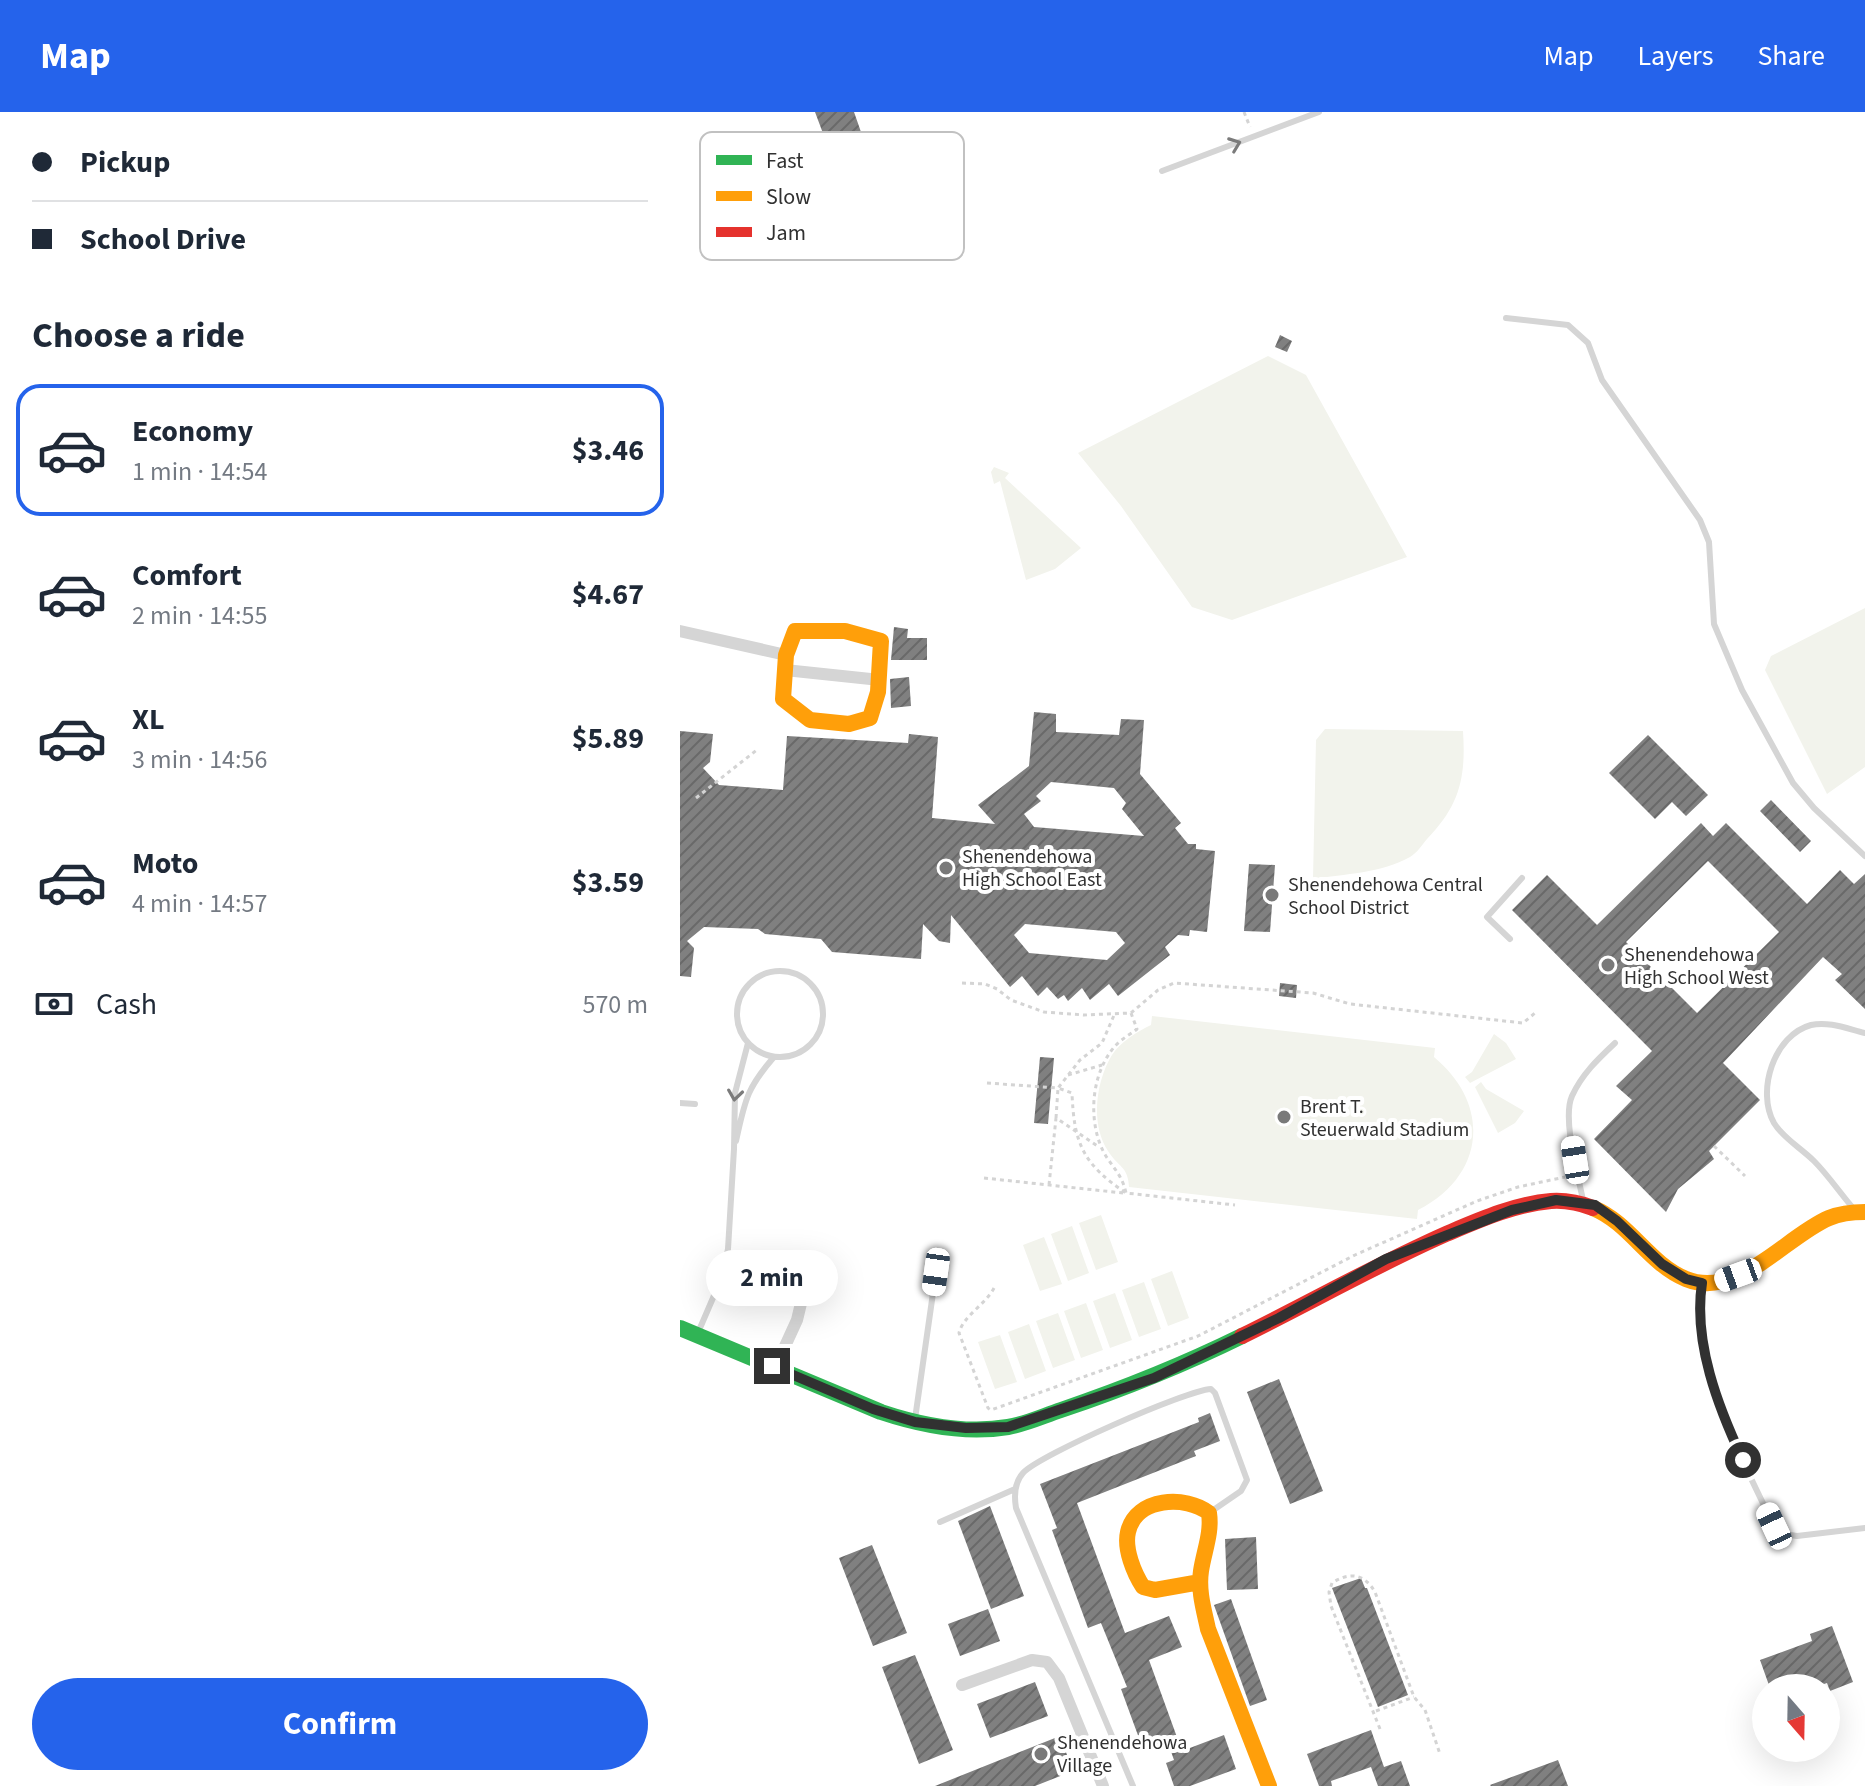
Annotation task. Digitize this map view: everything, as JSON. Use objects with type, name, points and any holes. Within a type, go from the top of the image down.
[{"type":"street","points":[[680,631],[786,662],[880,680]]},
{"type":"street","points":[[795,631],[845,631],[881,641],[880,680],[870,718],[849,724],[810,720],[783,699],[786,662],[795,631]]},
{"type":"street","points":[[680,1328],[873,1409],[915,1422],[966,1428],[1008,1427],[1154,1378],[1279,1318],[1386,1259],[1512,1210],[1556,1200],[1595,1205],[1617,1221],[1662,1264],[1686,1279],[1702,1283],[1717,1283],[1767,1261],[1827,1217],[1840,1212],[1860,1211]]},
{"type":"street","points":[[775,1368],[797,1320],[810,1266]]},
{"type":"street","points":[[1200,1582],[1155,1590],[1143,1587],[1129,1552],[1128,1531],[1137,1514],[1159,1504],[1195,1503],[1209,1513],[1211,1524],[1200,1582],[1208,1629],[1269,1786]]},
{"type":"street","points":[[962,1685],[1032,1660],[1047,1662],[1059,1678],[1103,1786]]},
{"type":"lane","points":[[1162,171],[1319,112]]},
{"type":"lane","points":[[1506,318],[1568,325],[1588,343],[1602,380],[1700,520],[1709,542],[1714,624],[1742,690],[1793,783],[1814,808],[1865,856]]},
{"type":"lane","points":[[1510,939],[1487,917],[1522,878]]},
{"type":"lane","points":[[777,970],[804,977],[814,986],[824,1014],[814,1042],[789,1057],[774,1057],[760,1052],[740,1032],[737,1004],[752,981],[764,973],[777,970]]},
{"type":"lane","points":[[1860,1211],[1814,1161],[1781,1132],[1773,1121],[1767,1089],[1779,1050],[1793,1035],[1810,1025],[1830,1024],[1865,1033]]},
{"type":"lane","points":[[697,1335],[722,1277],[728,1249],[735,1093],[748,1043]]},
{"type":"lane","points":[[1583,1204],[1570,1124],[1570,1099],[1590,1067],[1615,1043]]},
{"type":"lane","points":[[734,1149],[754,1079],[774,1057]]},
{"type":"lane","points":[[680,1103],[695,1104]]},
{"type":"lane","points":[[915,1422],[936,1272]]},
{"type":"lane","points":[[1702,1283],[1698,1307],[1702,1341],[1725,1423],[1774,1526],[1784,1534],[1797,1536],[1865,1528]]},
{"type":"lane","points":[[1133,1786],[1016,1508],[1015,1489],[1023,1472],[1049,1456],[1208,1389],[1215,1393],[1247,1480],[1241,1491],[1209,1513]]},
{"type":"lane","points":[[940,1522],[1015,1489]]},
{"type":"path","points":[[1244,112],[1253,137]]},
{"type":"path","points":[[696,798],[758,749]]},
{"type":"path","points":[[962,983],[985,984],[1011,1000],[1044,1012],[1084,1015],[1131,1013],[1158,990],[1174,983],[1313,993],[1350,1004],[1523,1023],[1535,1013]]},
{"type":"path","points":[[1049,1185],[1058,1088],[1080,1060],[1102,1043],[1115,1013]]},
{"type":"path","points":[[1103,1149],[1093,1103],[1102,1064],[1117,1044],[1137,1029],[1131,1013]]},
{"type":"path","points":[[1068,1075],[1102,1064]]},
{"type":"path","points":[[987,1083],[1058,1088],[1072,1093],[1076,1132],[1089,1162],[1100,1175],[1126,1193]]},
{"type":"path","points":[[1056,1118],[1103,1149],[1123,1177],[1126,1193]]},
{"type":"path","points":[[1714,1146],[1745,1176]]},
{"type":"path","points":[[994,1288],[960,1327],[959,1333],[991,1410],[1198,1336],[1355,1255],[1477,1201],[1518,1187],[1565,1177]]},
{"type":"path","points":[[984,1178],[1235,1205]]},
{"type":"path","points":[[1380,1729],[1376,1712],[1331,1606],[1329,1592],[1332,1583],[1339,1579],[1360,1576],[1370,1584],[1414,1697],[1425,1710],[1440,1754]]},
{"type":"path","points":[[1376,1712],[1414,1697]]},
{"type":"shaded area","points":[[1268,356],[1306,375],[1407,557],[1232,620],[1192,607],[1121,506],[1078,453]]},
{"type":"shaded area","points":[[994,467],[1009,473],[1005,478],[1081,548],[1055,569],[1026,580],[1000,481],[994,484],[991,472]]},
{"type":"shaded area","points":[[1865,608],[1865,767],[1827,794],[1765,670],[1771,656]]},
{"type":"shaded area","points":[[1325,729],[1463,731],[1462,776],[1454,802],[1413,855],[1375,870],[1313,879],[1316,740]]},
{"type":"shaded area","name":"Brent T. Steuerwald Stadium","points":[[1152,1016],[1435,1048],[1434,1057],[1453,1076],[1465,1096],[1472,1118],[1473,1139],[1468,1159],[1457,1178],[1440,1196],[1418,1210],[1417,1219],[1129,1187],[1125,1171],[1102,1140],[1097,1103],[1102,1077],[1112,1055],[1130,1037],[1151,1025]]},
{"type":"shaded area","points":[[1494,1034],[1506,1043],[1516,1059],[1470,1083],[1465,1077],[1472,1072]]},
{"type":"shaded area","points":[[1481,1082],[1486,1089],[1524,1111],[1515,1123],[1498,1133],[1475,1087]]},
{"type":"shaded area","points":[[1101,1215],[1118,1262],[1096,1270],[1079,1223]]},
{"type":"shaded area","points":[[1072,1226],[1089,1273],[1068,1281],[1051,1234]]},
{"type":"shaded area","points":[[1044,1237],[1062,1284],[1040,1291],[1023,1245]]},
{"type":"shaded area","points":[[1172,1271],[1189,1318],[1168,1326],[1151,1279]]},
{"type":"shaded area","points":[[1144,1282],[1161,1329],[1139,1337],[1122,1290]]},
{"type":"shaded area","points":[[1115,1293],[1132,1340],[1110,1348],[1093,1301]]},
{"type":"shaded area","points":[[1086,1303],[1103,1350],[1081,1358],[1064,1311]]},
{"type":"shaded area","points":[[1058,1313],[1075,1360],[1053,1368],[1036,1321]]},
{"type":"shaded area","points":[[1029,1324],[1046,1371],[1025,1379],[1008,1332]]},
{"type":"shaded area","points":[[1000,1335],[1017,1382],[995,1389],[978,1342]]},
{"type":"building","points":[[815,112],[854,112],[861,132],[822,132]]},
{"type":"building","points":[[1280,335],[1292,341],[1287,352],[1275,347]]},
{"type":"building","points":[[894,627],[908,629],[907,638],[927,638],[927,660],[891,660]]},
{"type":"building","points":[[909,677],[911,706],[891,708],[890,679]]},
{"type":"building","name":"Shenendehowa High School East","points":[[1034,712],[1056,714],[1056,732],[1119,735],[1121,719],[1144,720],[1140,774],[1181,823],[1175,828],[1188,844],[1196,844],[1196,849],[1215,851],[1207,932],[1190,930],[1189,936],[1178,935],[1165,947],[1170,955],[1118,996],[1109,984],[1090,1000],[1082,988],[1068,1001],[1064,995],[1058,999],[1047,987],[1038,996],[1022,976],[1010,987],[951,915],[950,943],[939,941],[923,924],[921,959],[832,952],[821,939],[765,934],[758,929],[704,927],[687,941],[694,948],[691,977],[680,976],[680,731],[713,734],[710,762],[703,768],[719,785],[783,790],[787,736],[908,743],[909,734],[938,737],[932,818],[995,824],[978,805],[1029,766]],"holes":[[[1051,782],[1114,788],[1126,803],[1122,809],[1144,836],[1034,827],[1024,814],[1041,801],[1036,796]],[[1025,924],[1116,932],[1125,943],[1107,960],[1029,953],[1014,935]]]},
{"type":"building","points":[[1648,735],[1708,795],[1686,816],[1672,802],[1655,819],[1609,773]]},
{"type":"building","points":[[1771,800],[1811,841],[1800,852],[1760,811]]},
{"type":"building","name":"Shenendehowa High School West","points":[[1701,823],[1713,836],[1726,823],[1807,904],[1840,870],[1854,884],[1865,874],[1865,1009],[1835,980],[1842,974],[1823,957],[1723,1063],[1760,1100],[1709,1151],[1714,1159],[1678,1189],[1666,1212],[1594,1139],[1632,1100],[1616,1086],[1652,1051],[1512,910],[1547,875],[1597,925]],"holes":[[[1708,861],[1779,932],[1697,1013],[1626,942]]]},
{"type":"building","points":[[1249,864],[1275,865],[1270,932],[1244,931]]},
{"type":"building","points":[[1280,983],[1297,985],[1296,998],[1279,996]]},
{"type":"building","points":[[1040,1057],[1054,1058],[1048,1124],[1034,1123]]},
{"type":"building","points":[[1279,1379],[1323,1491],[1290,1504],[1247,1392]]},
{"type":"building","points":[[1210,1413],[1220,1441],[1194,1451],[1196,1456],[1077,1503],[1125,1633],[1169,1616],[1182,1647],[1149,1660],[1182,1751],[1224,1735],[1236,1769],[1190,1786],[1174,1786],[1166,1763],[1174,1760],[1167,1740],[1143,1749],[1121,1689],[1127,1687],[1101,1623],[1088,1628],[1052,1530],[1057,1528],[1040,1484],[1199,1422],[1198,1418]]},
{"type":"building","points":[[990,1506],[1024,1596],[991,1609],[958,1521]]},
{"type":"building","points":[[1256,1537],[1258,1589],[1227,1590],[1225,1539]]},
{"type":"building","points":[[872,1545],[907,1633],[873,1646],[839,1558]]},
{"type":"building","points":[[1361,1578],[1408,1695],[1378,1707],[1332,1588]]},
{"type":"building","points":[[1231,1599],[1267,1700],[1250,1706],[1214,1605]]},
{"type":"building","points":[[988,1609],[1000,1641],[960,1656],[948,1624]]},
{"type":"building","points":[[1832,1626],[1853,1682],[1840,1687],[1840,1674],[1765,1674],[1760,1660],[1812,1641],[1810,1634]]},
{"type":"building","points":[[915,1655],[953,1750],[919,1764],[882,1667]]},
{"type":"building","points":[[1035,1682],[1048,1716],[990,1738],[977,1704]]},
{"type":"building","points":[[1371,1730],[1384,1767],[1401,1761],[1410,1786],[1378,1786],[1371,1767],[1331,1781],[1332,1786],[1319,1786],[1307,1754]]},
{"type":"building","name":"Shenendehowa Village","points":[[1060,1736],[1073,1771],[1035,1786],[935,1786]]},
{"type":"building","points":[[1558,1760],[1568,1786],[1490,1785]]},
{"type":"traffic: fast","points":[[680,1328],[881,1412],[960,1429],[992,1429],[1034,1420],[1153,1376],[1242,1336]]},
{"type":"traffic: slow","points":[[795,631],[845,631],[881,641],[878,692],[870,718],[849,724],[810,720],[783,699],[786,655],[795,631]]},
{"type":"traffic: slow","points":[[1593,1208],[1618,1223],[1661,1264],[1686,1279],[1705,1283],[1724,1281],[1743,1274],[1829,1218],[1865,1212]]},
{"type":"traffic: slow","points":[[1200,1582],[1155,1590],[1143,1587],[1127,1546],[1128,1532],[1141,1512],[1151,1506],[1175,1502],[1188,1503],[1209,1513],[1209,1535],[1200,1578],[1208,1629],[1269,1786]]},
{"type":"traffic: jam","points":[[1242,1336],[1420,1246],[1497,1213],[1551,1201],[1573,1202],[1593,1208]]},
{"type":"place","name":"Shenendehowa High School East","points":[[946,868]]},
{"type":"place","name":"Shenendehowa Central School District","points":[[1272,895]]},
{"type":"place","name":"Shenendehowa High School West","points":[[1608,965]]},
{"type":"place","name":"Brent T. Steuerwald Stadium","points":[[1284,1117]]},
{"type":"place","name":"Shenendehowa Village","points":[[1041,1754]]},
{"type":"route","points":[[772,1366],[873,1409],[915,1422],[966,1428],[1008,1427],[1154,1378],[1279,1318],[1386,1259],[1474,1223],[1556,1200],[1595,1205],[1617,1221],[1662,1264],[1686,1279],[1702,1283],[1698,1307],[1702,1341],[1725,1423],[1743,1460]]}]
